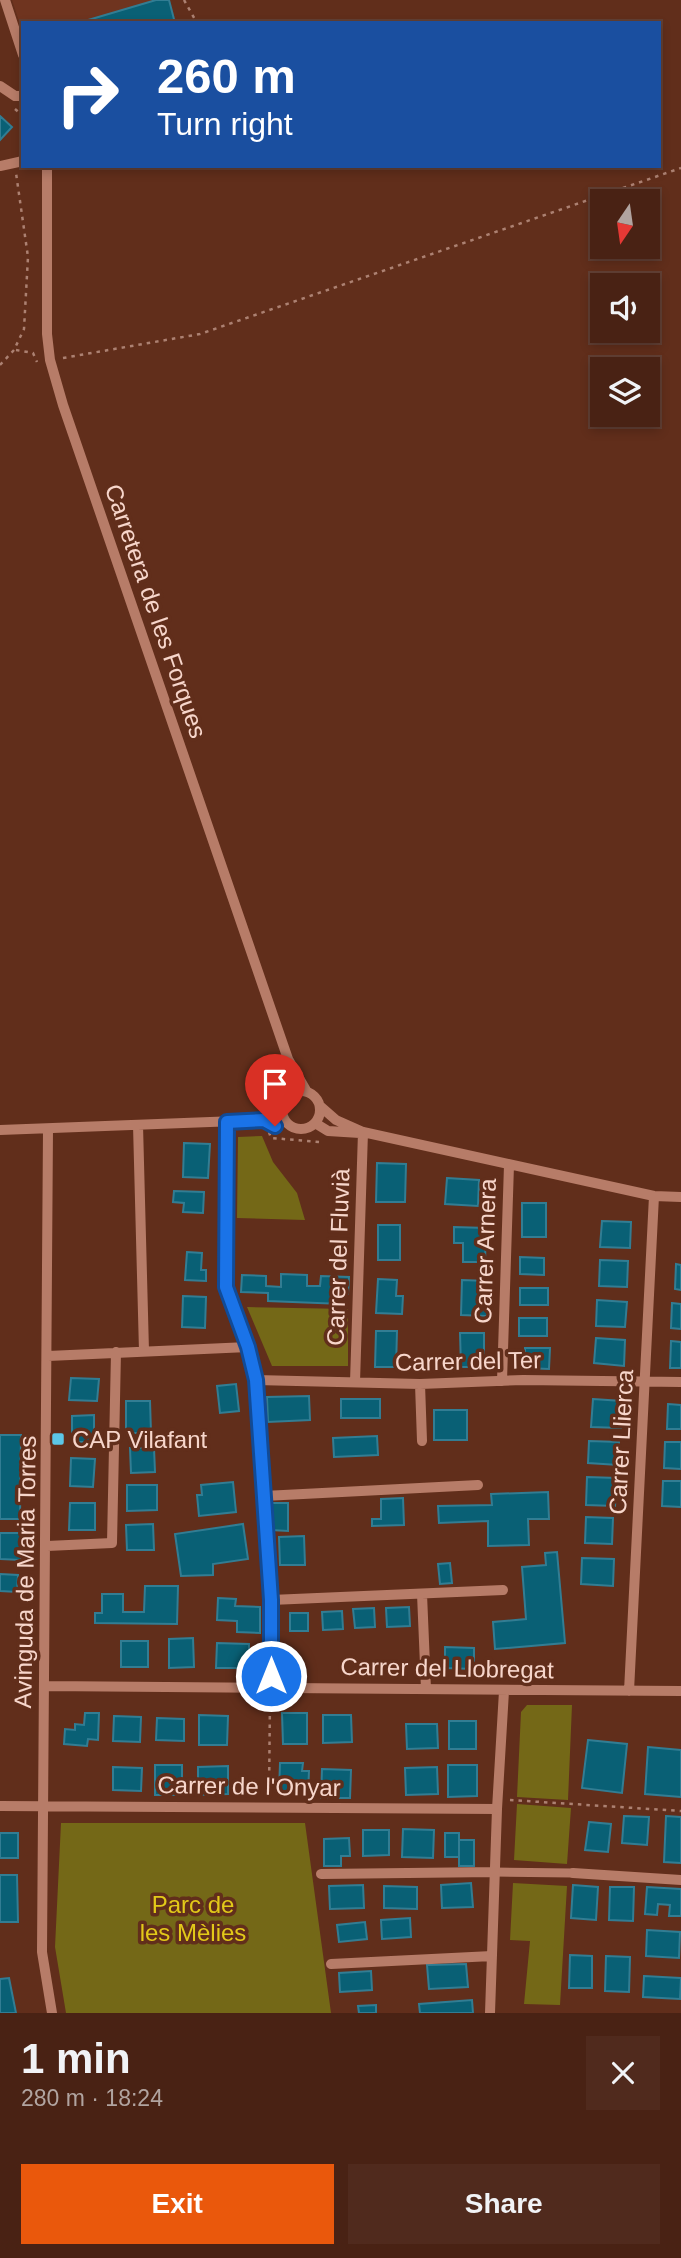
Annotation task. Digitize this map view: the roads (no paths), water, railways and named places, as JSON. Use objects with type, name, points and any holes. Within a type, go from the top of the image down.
[{"type":"street","points":[[5,0],[21,49]]},
{"type":"street","points":[[0,86],[15,96],[21,96]]},
{"type":"street","points":[[0,166],[18,162]]},
{"type":"street","name":"Carretera de les Forques","points":[[47,168],[45,362],[67,418],[288,1059],[307,1092]]},
{"type":"street","name":"Carretera de les Forques","points":[[284,1103],[290,1089],[288,1059]]},
{"type":"street","points":[[267,1122],[296,1092],[307,1092],[316,1098],[320,1106],[336,1121],[362,1132],[509,1166],[654,1196],[681,1198]]},
{"type":"street","points":[[284,1103],[287,1123],[294,1128],[306,1129],[315,1123],[320,1106]]},
{"type":"street","points":[[0,1130],[227,1122],[267,1122],[275,1126],[287,1123]]},
{"type":"street","points":[[227,1122],[226,1287],[248,1347],[256,1380],[271,1600],[271,1686]]},
{"type":"street","points":[[315,1123],[328,1131],[362,1132]]},
{"type":"street","points":[[138,1125],[144,1351]]},
{"type":"street","name":"Avinguda de Maria Torres","points":[[48,1130],[42,1952],[52,2013]]},
{"type":"street","name":"Carrer del Fluvià","points":[[355,1382],[362,1132]]},
{"type":"street","name":"Carrer Arnera","points":[[502,1381],[509,1166]]},
{"type":"street","name":"Carrer Llierca","points":[[629,1691],[654,1196]]},
{"type":"street","points":[[48,1356],[248,1347]]},
{"type":"street","points":[[47,1546],[112,1543],[116,1352]]},
{"type":"street","name":"Carrer del Ter","points":[[256,1380],[420,1384],[681,1381]]},
{"type":"street","points":[[420,1384],[422,1441]]},
{"type":"street","points":[[264,1496],[478,1485]]},
{"type":"street","points":[[271,1600],[503,1590]]},
{"type":"street","points":[[422,1594],[426,1689]]},
{"type":"street","name":"Carrer del Llobregat","points":[[45,1686],[681,1691]]},
{"type":"street","points":[[490,2013],[494,1872],[504,1691]]},
{"type":"street","name":"Carrer de l'Onyar","points":[[0,1806],[497,1804]]},
{"type":"street","points":[[321,1874],[573,1873],[681,1880]]},
{"type":"street","points":[[331,1964],[492,1956]]},
{"type":"place","name":"CAP Vilafant","points":[[58,1439]]},
{"type":"park label","name":"Parc de les Mèlies","points":[[193,1918]]}]
